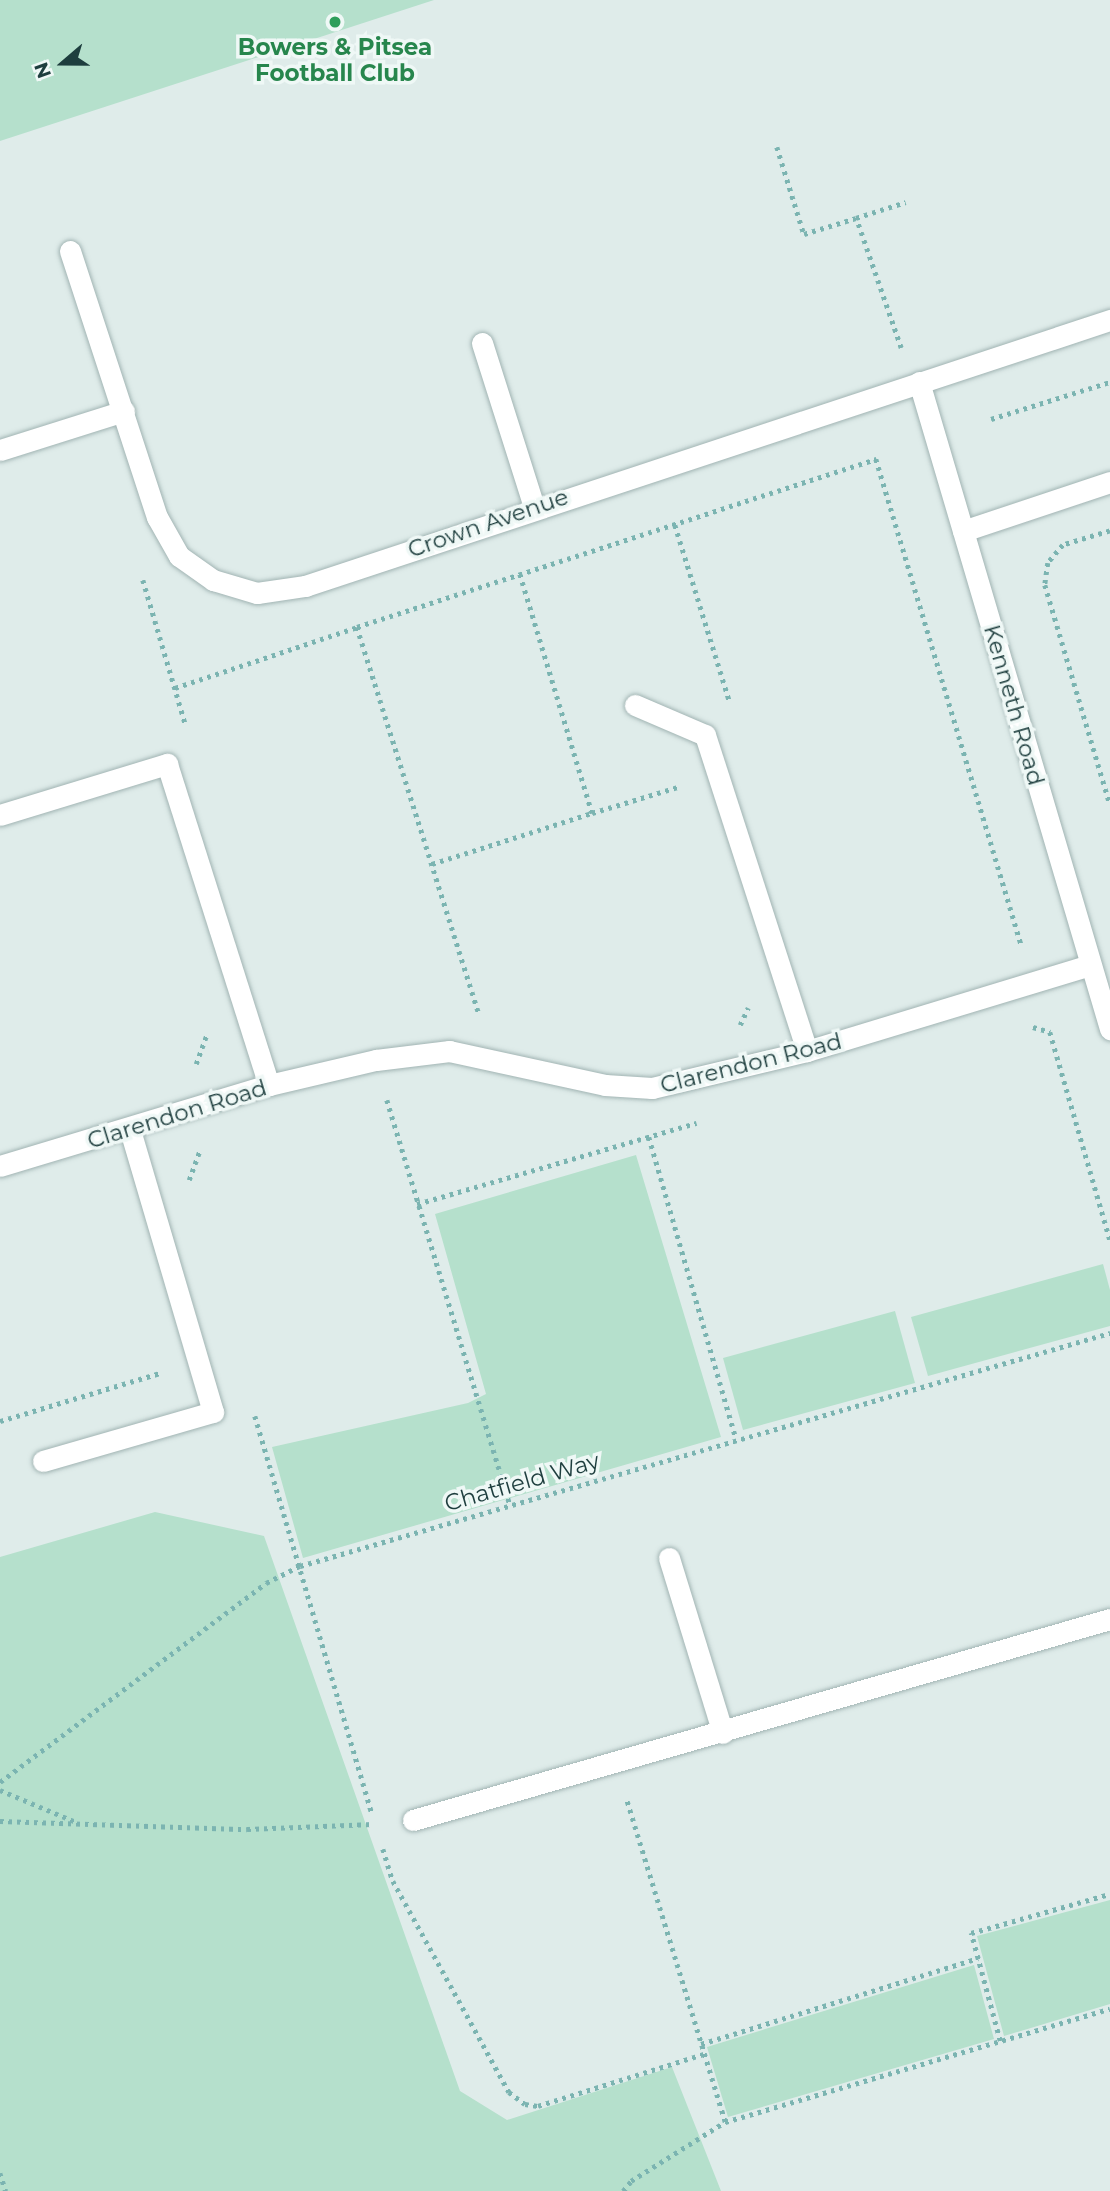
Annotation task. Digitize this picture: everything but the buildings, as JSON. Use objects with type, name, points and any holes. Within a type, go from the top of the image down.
[{"type":"street","name":"Crown Avenue","points":[[70,250],[157,517],[179,556],[213,580],[257,593],[305,586],[534,507],[1110,320]]},
{"type":"street","points":[[482,343],[534,507]]},
{"type":"street","name":"Kenneth Road","points":[[919,382],[1110,1029]]},
{"type":"street","points":[[0,450],[124,411]]},
{"type":"street","points":[[963,531],[1110,482]]},
{"type":"street","points":[[635,705],[705,735],[807,1051]]},
{"type":"street","points":[[0,815],[167,764],[269,1085]]},
{"type":"street","name":"Clarendon Road","points":[[0,1166],[130,1130],[269,1085],[376,1060],[449,1051],[605,1085],[652,1088],[807,1051],[1090,965]]},
{"type":"street","points":[[43,1461],[213,1412],[130,1130]]},
{"type":"street","points":[[669,1558],[723,1733]]},
{"type":"street","points":[[413,1821],[1110,1619]]},
{"type":"path","points":[[777,146],[804,234],[906,202]]},
{"type":"path","points":[[856,218],[903,355]]},
{"type":"path","points":[[992,419],[1110,382]]},
{"type":"path","points":[[175,688],[876,459],[1022,942],[1014,951]]},
{"type":"path","points":[[675,525],[734,715]]},
{"type":"path","points":[[1110,531],[1063,545],[1048,563],[1045,585],[1110,805]]},
{"type":"path","points":[[140,570],[190,740]]},
{"type":"path","points":[[520,575],[592,813]]},
{"type":"path","points":[[357,627],[482,1026]]},
{"type":"path","points":[[432,864],[687,784]]},
{"type":"path","points":[[738,1028],[751,1002]]},
{"type":"path","points":[[192,1070],[208,1035],[204,1023]]},
{"type":"path","points":[[1018,1030],[1032,1026],[1050,1032],[1110,1240]]},
{"type":"path","points":[[383,1089],[510,1504]]},
{"type":"path","points":[[417,1204],[702,1122]]},
{"type":"path","points":[[649,1137],[736,1438]]},
{"type":"path","points":[[187,1190],[196,1157],[211,1143]]},
{"type":"path","name":"Chatfield Way","points":[[0,1782],[266,1583],[299,1566],[736,1438],[1110,1333]]},
{"type":"path","points":[[0,1420],[166,1372],[162,1359]]},
{"type":"path","points":[[253,1411],[393,1881],[509,2092],[538,2106],[704,2054]]},
{"type":"path","points":[[616,1764],[725,2122]]},
{"type":"path","points":[[0,1790],[80,1824]]},
{"type":"path","points":[[0,1821],[247,1829],[413,1821]]},
{"type":"path","points":[[1000,2041],[971,1933],[1110,1894]]},
{"type":"path","points":[[701,2044],[978,1958]]},
{"type":"path","points":[[623,2191],[631,2181],[725,2122],[1110,2009]]},
{"type":"path","points":[[0,2173],[6,2191]]},
{"type":"green space","points":[[0,0],[434,0],[0,141]]},
{"type":"green space","points":[[636,1155],[721,1437],[303,1558],[272,1447],[468,1403],[486,1394],[435,1214]]},
{"type":"green space","points":[[1103,1264],[1110,1290],[1110,1326],[928,1376],[911,1317]]},
{"type":"green space","points":[[895,1311],[915,1383],[743,1430],[723,1358]]},
{"type":"green space","points":[[155,1512],[264,1536],[460,2091],[507,2120],[672,2067],[721,2191],[0,2191],[0,1557]]},
{"type":"green space","points":[[1110,1900],[1110,2004],[1004,2036],[977,1936]]},
{"type":"green space","points":[[974,1965],[994,2039],[728,2117],[707,2047]]},
{"type":"place","name":"Bowers & Pitsea Football Club","points":[[335,22]]}]
